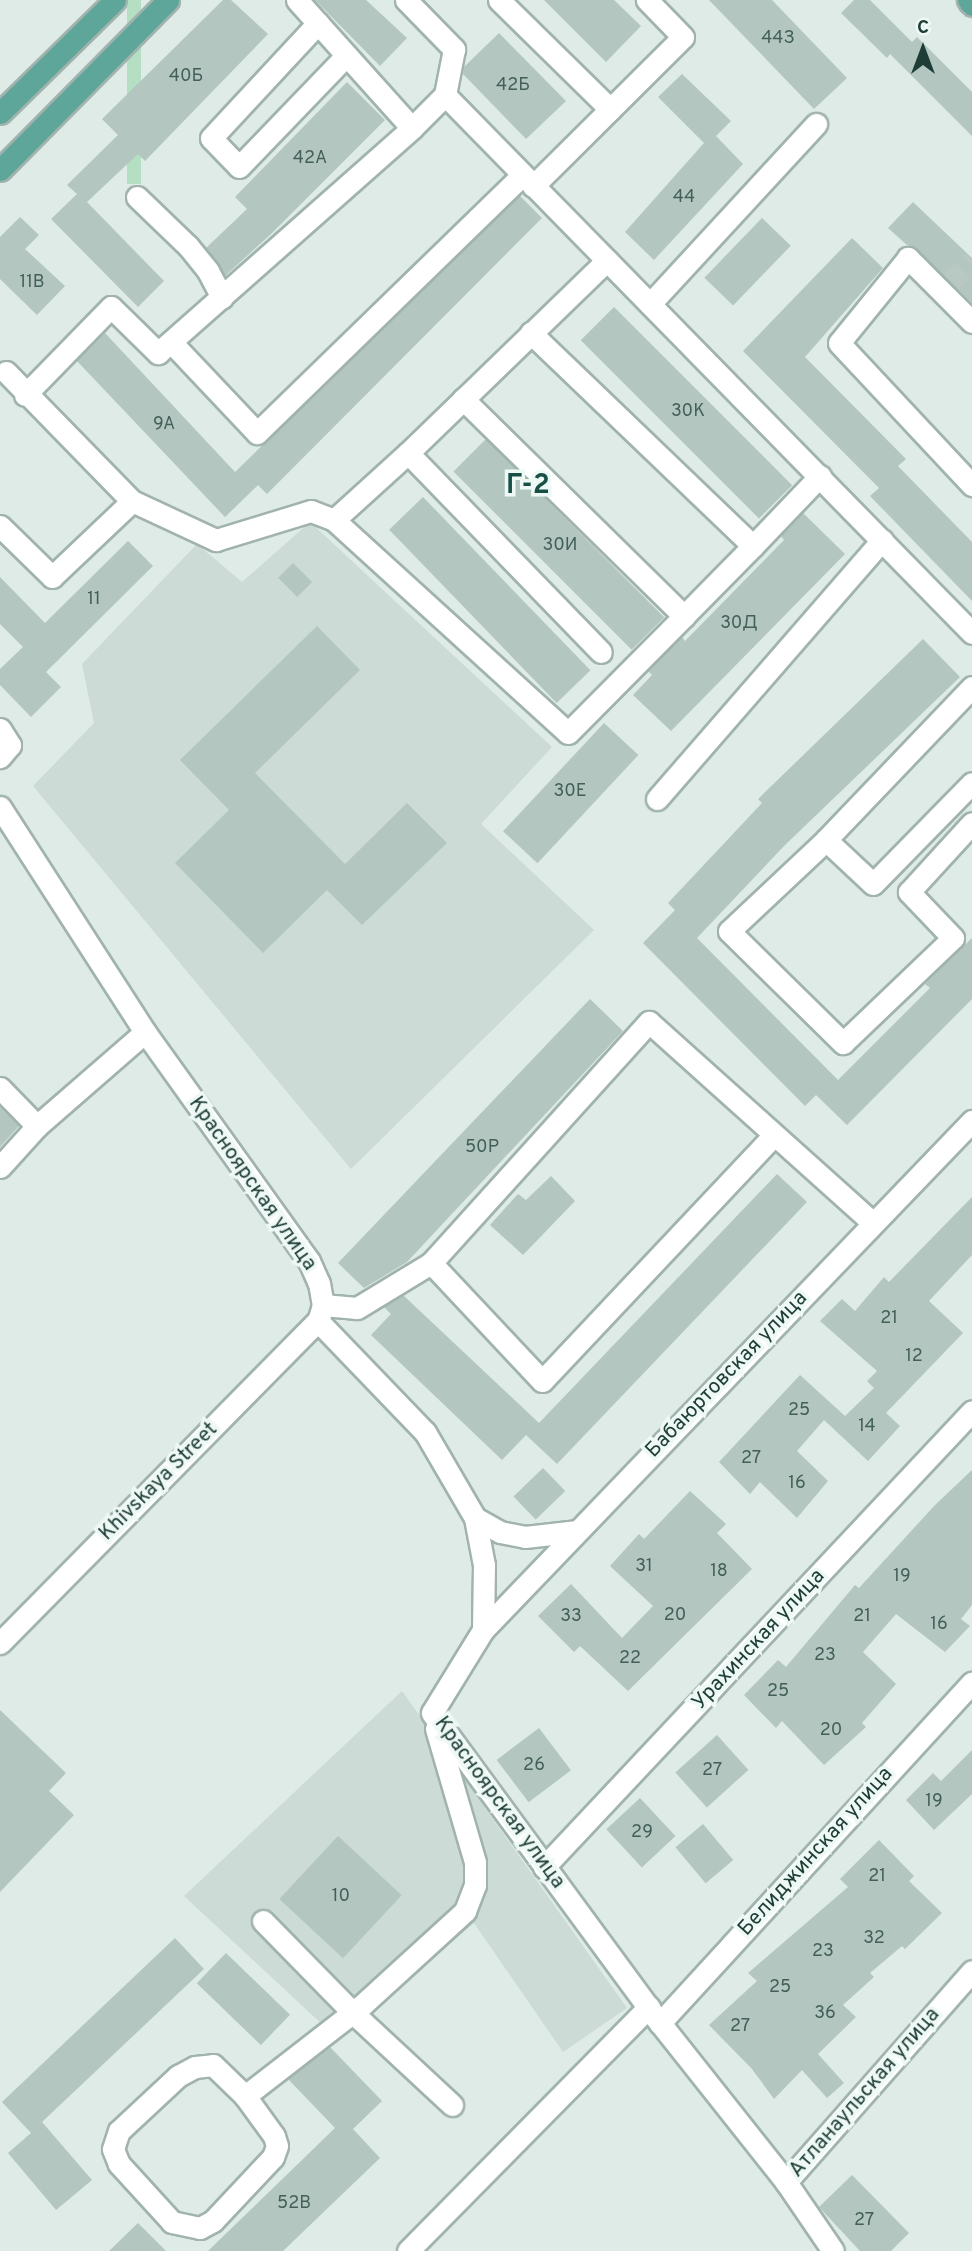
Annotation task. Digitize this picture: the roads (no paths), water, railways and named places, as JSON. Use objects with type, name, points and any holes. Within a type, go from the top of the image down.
[{"type":"main road","points":[[0,113],[115,0]]},
{"type":"main road","points":[[0,170],[168,0]]},
{"type":"main road","points":[[968,0],[972,5]]},
{"type":"street","points":[[297,0],[412,128]]},
{"type":"street","points":[[25,394],[111,307],[158,353],[412,128],[445,95],[454,49],[406,0]]},
{"type":"street","points":[[499,0],[610,109]]},
{"type":"street","points":[[171,342],[257,433],[528,180],[610,109],[683,37],[647,0]]},
{"type":"street","points":[[318,23],[211,138],[239,167],[346,56]]},
{"type":"street","points":[[445,95],[972,633]]},
{"type":"street","points":[[650,304],[816,124]]},
{"type":"street","points":[[137,197],[188,246],[208,271],[222,297]]},
{"type":"street","points":[[972,322],[945,288],[908,258],[839,343],[972,485]]},
{"type":"street","points":[[334,520],[408,453],[607,260]]},
{"type":"street","points":[[531,333],[753,546]]},
{"type":"street","points":[[2,372],[132,500],[216,540],[311,511],[334,520],[568,733],[820,476]]},
{"type":"street","points":[[463,399],[684,616]]},
{"type":"street","points":[[408,453],[601,652]]},
{"type":"street","points":[[0,526],[52,577],[132,500]]},
{"type":"street","points":[[657,799],[882,540]]},
{"type":"street","points":[[972,687],[826,840],[729,931],[843,1042],[953,938],[909,892],[972,823]]},
{"type":"street","points":[[0,729],[10,745],[0,757]]},
{"type":"street","points":[[826,840],[873,884],[972,783]]},
{"type":"street","name":"Красноярская улица","points":[[0,807],[145,1032],[309,1261],[319,1283],[320,1313],[425,1432],[475,1518],[484,1564],[483,1630],[432,1713],[655,2015],[786,2182],[833,2251]]},
{"type":"street","points":[[320,1313],[356,1308],[431,1263],[649,1022],[873,1223]]},
{"type":"street","points":[[0,1167],[37,1126],[145,1032]]},
{"type":"street","points":[[0,1088],[37,1126]]},
{"type":"street","name":"Бабаюртовская улица","points":[[483,1630],[972,1121]]},
{"type":"street","points":[[431,1263],[542,1381],[774,1135]]},
{"type":"street","name":"Khivskaya Street","points":[[0,1643],[320,1313]]},
{"type":"street","name":"Урахинская улица","points":[[544,1867],[972,1411]]},
{"type":"street","points":[[475,1518],[500,1532],[524,1537],[578,1531]]},
{"type":"street","name":"Белиджинская улица","points":[[408,2251],[655,2015],[972,1682]]},
{"type":"street","points":[[245,2096],[351,2011],[361,2006],[464,1911],[475,1885],[475,1862],[432,1713]]},
{"type":"street","points":[[263,1921],[351,2011],[452,2105]]},
{"type":"street","name":"Атланаульская улица","points":[[786,2182],[972,1971]]},
{"type":"street","points":[[213,2065],[245,2096],[274,2136],[276,2146],[273,2157],[213,2221],[200,2228],[172,2222],[119,2164],[113,2149],[119,2131],[178,2076],[195,2067],[213,2065]]},
{"type":"tunnel","points":[[948,285],[972,260]]},
{"type":"district","name":"Г-2","points":[[528,486]]}]
